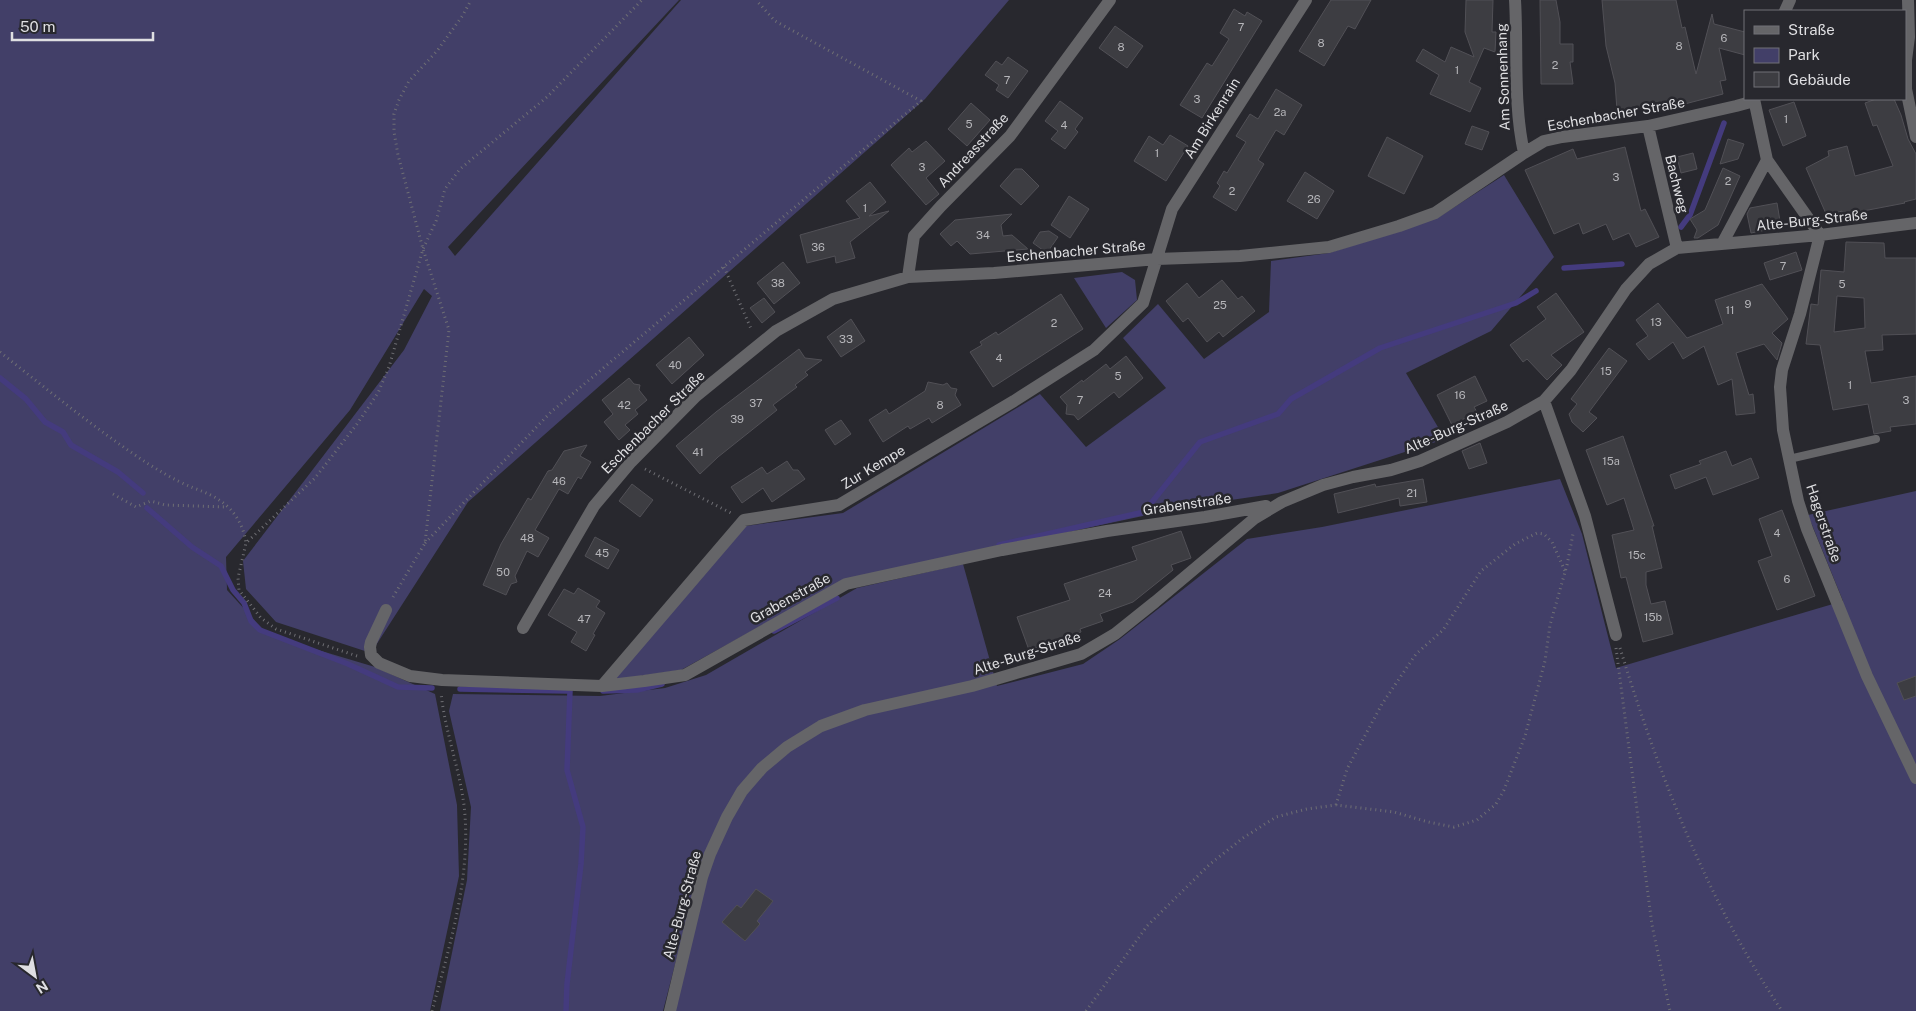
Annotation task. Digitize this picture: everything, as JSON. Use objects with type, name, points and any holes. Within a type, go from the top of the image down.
[{"type":"street","name":"Andreasstraße","points":[[908,277],[914,236],[1010,136],[1110,0]]},
{"type":"street","name":"Am Birkenrain","points":[[1157,259],[1172,209],[1306,0]]},
{"type":"street","name":"Am Sonnenhang","points":[[1515,0],[1517,100],[1519,132],[1524,152]]},
{"type":"street","points":[[1908,0],[1909,37],[1906,60],[1906,89],[1916,137]]},
{"type":"street","name":"Eschenbacher Straße","points":[[523,628],[594,506],[631,462],[696,396],[758,345],[776,331],[833,299],[908,277],[994,273],[1157,259],[1240,256],[1329,246],[1399,226],[1436,213],[1524,152],[1544,141],[1648,126],[1736,106],[1752,100]]},
{"type":"street","points":[[1753,100],[1767,160],[1820,235]]},
{"type":"street","name":"Bachweg","points":[[1648,126],[1678,248]]},
{"type":"street","points":[[1722,244],[1767,160]]},
{"type":"street","name":"Alte-Burg-Straße","points":[[670,1011],[702,877],[710,854],[742,790],[768,763],[787,747],[821,726],[865,710],[972,686],[1081,654],[1115,634],[1255,518],[1282,502],[1323,485],[1391,470],[1420,461],[1507,422],[1544,401],[1571,370],[1626,288],[1649,264],[1678,248],[1820,235],[1916,223]]},
{"type":"street","name":"Hagerstraße","points":[[1820,235],[1800,314],[1782,370],[1780,386],[1783,430],[1798,502],[1807,529],[1867,676],[1916,778]]},
{"type":"street","name":"Zur Kempe","points":[[744,520],[839,505],[1094,350],[1143,303],[1157,259]]},
{"type":"street","points":[[1544,401],[1587,523],[1616,635]]},
{"type":"street","name":"Grabenstraße","points":[[374,660],[388,668],[410,676],[442,680],[602,686],[685,674],[846,584],[1021,547],[1107,531],[1249,510],[1282,502]]},
{"type":"street","points":[[602,686],[744,520]]},
{"type":"street","points":[[374,660],[370,648],[386,610]]},
{"type":"lane","points":[[1789,459],[1876,439]]},
{"type":"path","points":[[425,543],[449,330],[423,249],[398,155],[394,132],[394,114],[409,81],[446,40],[471,0]]},
{"type":"path","points":[[246,543],[315,478],[357,424],[378,393],[392,358],[423,249],[436,221],[445,189],[460,169],[547,97],[642,0]]},
{"type":"path","points":[[386,610],[425,543],[552,412],[921,101],[774,21],[756,0]]},
{"type":"path","points":[[724,267],[758,345]]},
{"type":"path","points":[[0,352],[98,429],[144,461],[181,483],[203,490],[228,507],[244,531],[246,543],[238,578],[239,590],[261,618],[276,629],[364,659],[374,660]]},
{"type":"path","points":[[631,462],[744,520]]},
{"type":"path","points":[[112,494],[136,507],[151,501],[166,505],[228,507]]},
{"type":"path","points":[[1086,1011],[1146,926],[1210,864],[1242,838],[1276,817],[1307,809],[1336,805],[1394,812],[1454,827],[1477,820],[1496,804],[1504,790],[1525,736],[1545,661],[1550,625],[1575,528]]},
{"type":"path","points":[[1336,805],[1347,769],[1391,690],[1416,654],[1443,630],[1481,571],[1515,544],[1537,533],[1544,534],[1552,542],[1565,572]]},
{"type":"path","points":[[1616,635],[1616,658],[1652,925],[1670,1011]]},
{"type":"path","points":[[1616,635],[1643,722],[1688,835],[1736,938],[1782,1011]]},
{"type":"path","points":[[432,1011],[450,945],[463,873],[466,834],[461,786],[443,714],[442,680]]},
{"type":"green space","points":[[0,0],[679,0],[448,247],[455,256],[681,0],[1009,0],[925,99],[468,502],[371,653],[276,622],[246,589],[243,561],[404,350],[432,296],[424,289],[350,410],[226,557],[227,590],[268,635],[375,667],[435,694],[457,805],[459,876],[430,1011],[0,1011]]},
{"type":"green space","points":[[1504,175],[1554,257],[1491,331],[1406,373],[1445,439],[1278,493],[1190,506],[846,579],[681,670],[613,680],[746,526],[843,513],[1040,394],[1086,447],[1166,388],[1123,338],[1158,304],[1204,359],[1269,312],[1271,261],[1329,253],[1439,217]]},
{"type":"green space","points":[[1122,272],[1135,280],[1137,300],[1106,328],[1074,278]]},
{"type":"green space","points":[[1560,479],[1582,534],[1616,668],[1843,601],[1808,515],[1916,491],[1916,1011],[675,1011],[703,856],[663,1011],[440,1011],[467,880],[471,807],[449,711],[453,694],[600,696],[665,688],[706,675],[857,588],[963,564],[997,686],[1083,664],[1120,639],[1247,539],[1322,527]]},
{"type":"building","points":[[1331,0],[1371,0],[1355,29],[1348,26],[1324,66],[1299,51]]},
{"type":"building","points":[[1466,0],[1493,0],[1492,32],[1496,32],[1495,52],[1484,48],[1469,82],[1481,88],[1470,112],[1430,94],[1439,75],[1416,61],[1423,49],[1445,62],[1451,47],[1474,57],[1465,32]]},
{"type":"building","points":[[1540,0],[1556,0],[1560,22],[1560,44],[1573,44],[1573,62],[1570,62],[1573,84],[1541,84]]},
{"type":"building","points":[[1602,0],[1676,0],[1682,28],[1685,27],[1696,74],[1712,14],[1714,24],[1744,32],[1744,55],[1719,48],[1726,80],[1720,81],[1723,94],[1677,106],[1617,110],[1615,83],[1606,46]]},
{"type":"building","points":[[1234,9],[1245,16],[1247,12],[1262,21],[1202,118],[1180,105],[1207,63],[1212,66],[1229,39],[1220,33]]},
{"type":"building","points":[[1115,26],[1143,46],[1127,68],[1099,48]]},
{"type":"building","points":[[1008,57],[1028,71],[1008,98],[996,90],[999,85],[985,75],[996,61],[1002,65]]},
{"type":"building","points":[[1276,89],[1302,105],[1284,135],[1276,130],[1258,160],[1264,164],[1236,211],[1213,197],[1220,186],[1217,183],[1224,171],[1227,173],[1246,142],[1236,136],[1250,114],[1258,119]]},
{"type":"building","points":[[1873,100],[1894,100],[1908,139],[1916,154],[1916,199],[1905,203],[1842,215],[1842,211],[1827,216],[1806,168],[1829,156],[1828,151],[1847,146],[1855,176],[1893,166],[1877,125],[1873,126],[1865,103]]},
{"type":"building","points":[[1060,101],[1083,118],[1075,129],[1078,132],[1065,149],[1051,139],[1058,131],[1045,121]]},
{"type":"building","points":[[1794,102],[1806,136],[1783,146],[1769,110]]},
{"type":"building","points":[[971,103],[990,120],[967,146],[948,129]]},
{"type":"building","points":[[1472,126],[1489,132],[1482,150],[1465,144]]},
{"type":"building","points":[[1170,135],[1188,146],[1166,181],[1134,161],[1149,136],[1163,145]]},
{"type":"building","points":[[1387,137],[1423,156],[1404,194],[1368,176]]},
{"type":"building","points":[[1728,139],[1744,144],[1738,159],[1720,164]]},
{"type":"building","points":[[926,141],[945,161],[926,178],[939,194],[926,205],[891,165],[909,148],[912,152]]},
{"type":"building","points":[[1625,147],[1641,211],[1645,209],[1659,237],[1636,247],[1629,233],[1613,240],[1606,224],[1583,234],[1579,223],[1554,234],[1525,170],[1573,149],[1577,159]]},
{"type":"building","points":[[1693,153],[1697,169],[1681,173],[1677,157]]},
{"type":"building","points":[[1723,168],[1740,176],[1718,225],[1698,238],[1694,238],[1697,230],[1690,219],[1705,210]]},
{"type":"building","points":[[1015,169],[1022,169],[1039,186],[1021,205],[1000,186]]},
{"type":"building","points":[[1305,172],[1334,191],[1317,219],[1287,201]]},
{"type":"building","points":[[870,182],[886,202],[869,216],[889,211],[850,242],[855,258],[836,263],[835,256],[807,263],[800,235],[860,218],[846,201]]},
{"type":"building","points":[[1069,196],[1089,209],[1070,238],[1051,225]]},
{"type":"building","points":[[1777,203],[1781,227],[1751,233],[1747,214],[1750,208]]},
{"type":"building","points":[[1012,214],[1001,225],[1003,236],[1012,235],[1028,249],[970,254],[957,241],[951,246],[940,234],[955,220]]},
{"type":"building","points":[[1049,231],[1058,237],[1047,253],[1033,243],[1040,232]]},
{"type":"building","points":[[1846,242],[1884,243],[1885,258],[1916,258],[1916,334],[1882,335],[1883,350],[1865,351],[1871,383],[1916,376],[1916,424],[1890,427],[1891,431],[1874,434],[1868,404],[1833,410],[1820,345],[1806,344],[1811,304],[1818,305],[1821,270],[1844,272]],"holes":[[[1837,296],[1864,298],[1865,328],[1834,332]]]},
{"type":"building","points":[[1796,252],[1802,270],[1770,280],[1764,263]]},
{"type":"building","points":[[783,262],[800,283],[774,304],[757,283]]},
{"type":"building","points":[[1222,280],[1238,299],[1242,296],[1255,311],[1223,337],[1219,332],[1207,342],[1188,318],[1183,322],[1166,301],[1187,283],[1199,298]]},
{"type":"building","points":[[1762,284],[1788,319],[1772,333],[1782,343],[1777,360],[1764,344],[1736,353],[1749,395],[1753,394],[1755,413],[1736,415],[1732,379],[1718,385],[1704,346],[1683,359],[1673,342],[1649,360],[1636,344],[1648,336],[1636,320],[1658,303],[1687,338],[1723,324],[1715,300]]},
{"type":"building","points":[[1556,293],[1584,332],[1551,355],[1562,365],[1547,380],[1527,359],[1523,362],[1510,345],[1546,319],[1537,307]]},
{"type":"building","points":[[1061,294],[1083,329],[993,387],[970,352],[982,345],[980,342],[996,332],[998,335]]},
{"type":"building","points":[[764,298],[775,312],[762,323],[750,308]]},
{"type":"building","points":[[851,319],[865,341],[841,357],[827,337]]},
{"type":"building","points":[[689,337],[704,355],[672,384],[656,365]]},
{"type":"building","points":[[1609,348],[1627,361],[1589,412],[1597,418],[1583,432],[1572,422],[1569,414],[1577,404],[1571,399]]},
{"type":"building","points":[[799,349],[805,358],[822,360],[805,372],[808,375],[795,385],[797,387],[773,405],[777,410],[718,457],[700,474],[676,446],[716,412]]},
{"type":"building","points":[[1126,356],[1143,378],[1119,398],[1114,392],[1078,420],[1074,415],[1066,414],[1067,405],[1060,397],[1106,364],[1110,369]]},
{"type":"building","points":[[1475,376],[1487,401],[1474,407],[1477,412],[1452,425],[1437,395]]},
{"type":"building","points":[[629,378],[634,384],[640,385],[639,390],[647,400],[635,410],[638,414],[625,425],[630,430],[619,440],[604,422],[613,414],[602,400]]},
{"type":"building","points":[[928,382],[943,385],[947,383],[951,388],[957,389],[955,395],[961,405],[932,423],[929,418],[910,429],[908,426],[883,442],[869,420],[886,409],[889,414],[925,391]]},
{"type":"building","points":[[841,420],[851,434],[835,445],[825,430]]},
{"type":"building","points":[[1623,436],[1654,526],[1652,526],[1662,568],[1646,572],[1646,585],[1651,604],[1665,601],[1673,634],[1643,642],[1626,577],[1621,578],[1612,535],[1634,530],[1624,498],[1607,505],[1586,450]]},
{"type":"building","points":[[1480,443],[1487,463],[1469,469],[1462,451]]},
{"type":"building","points":[[587,445],[580,456],[591,462],[581,479],[578,477],[568,494],[559,489],[535,530],[549,538],[538,557],[527,551],[515,576],[517,582],[511,584],[506,595],[483,585],[501,544],[528,498],[531,500],[548,471],[552,470],[564,451]]},
{"type":"building","points":[[1726,451],[1732,466],[1751,458],[1759,478],[1713,495],[1706,477],[1675,489],[1670,475],[1701,464],[1699,461]]},
{"type":"building","points":[[787,461],[793,470],[798,470],[805,479],[772,502],[763,488],[742,503],[731,487],[762,467],[767,474]]},
{"type":"building","points":[[1423,479],[1427,502],[1400,506],[1399,498],[1338,513],[1334,494],[1375,484],[1376,487]]},
{"type":"building","points":[[632,484],[653,500],[640,517],[619,501]]},
{"type":"building","points":[[1782,510],[1815,596],[1777,610],[1758,561],[1772,556],[1759,519]]},
{"type":"building","points":[[1181,531],[1191,558],[1171,565],[1173,570],[1133,602],[1100,614],[1103,621],[1080,629],[1081,632],[1029,650],[1017,617],[1070,600],[1064,584],[1137,560],[1132,547]]},
{"type":"building","points":[[595,537],[619,550],[608,569],[585,556]]},
{"type":"building","points":[[578,588],[600,601],[596,607],[605,613],[586,651],[571,642],[577,632],[548,615],[564,589],[574,594]]},
{"type":"building","points":[[1916,676],[1916,696],[1904,700],[1897,683]]},
{"type":"building","points":[[756,889],[773,901],[757,921],[760,924],[745,941],[722,922],[737,905],[741,908]]},
{"type":"waterway","points":[[1681,227],[1690,215],[1724,123]]},
{"type":"waterway","points":[[1564,268],[1622,264]]},
{"type":"waterway","points":[[999,545],[1144,512],[1200,442],[1278,414],[1291,399],[1380,348],[1516,303],[1536,291]]},
{"type":"waterway","points":[[0,378],[26,399],[45,422],[63,432],[71,445],[118,472],[143,493]]},
{"type":"waterway","points":[[147,508],[192,547],[221,566],[233,590],[244,603],[251,621],[260,630],[348,664],[398,687],[432,688]]},
{"type":"waterway","points":[[774,631],[837,598]]},
{"type":"waterway","points":[[603,691],[637,690],[662,684]]},
{"type":"waterway","points":[[460,689],[568,691]]},
{"type":"waterway","points":[[566,1011],[583,827],[567,770],[570,691]]}]
